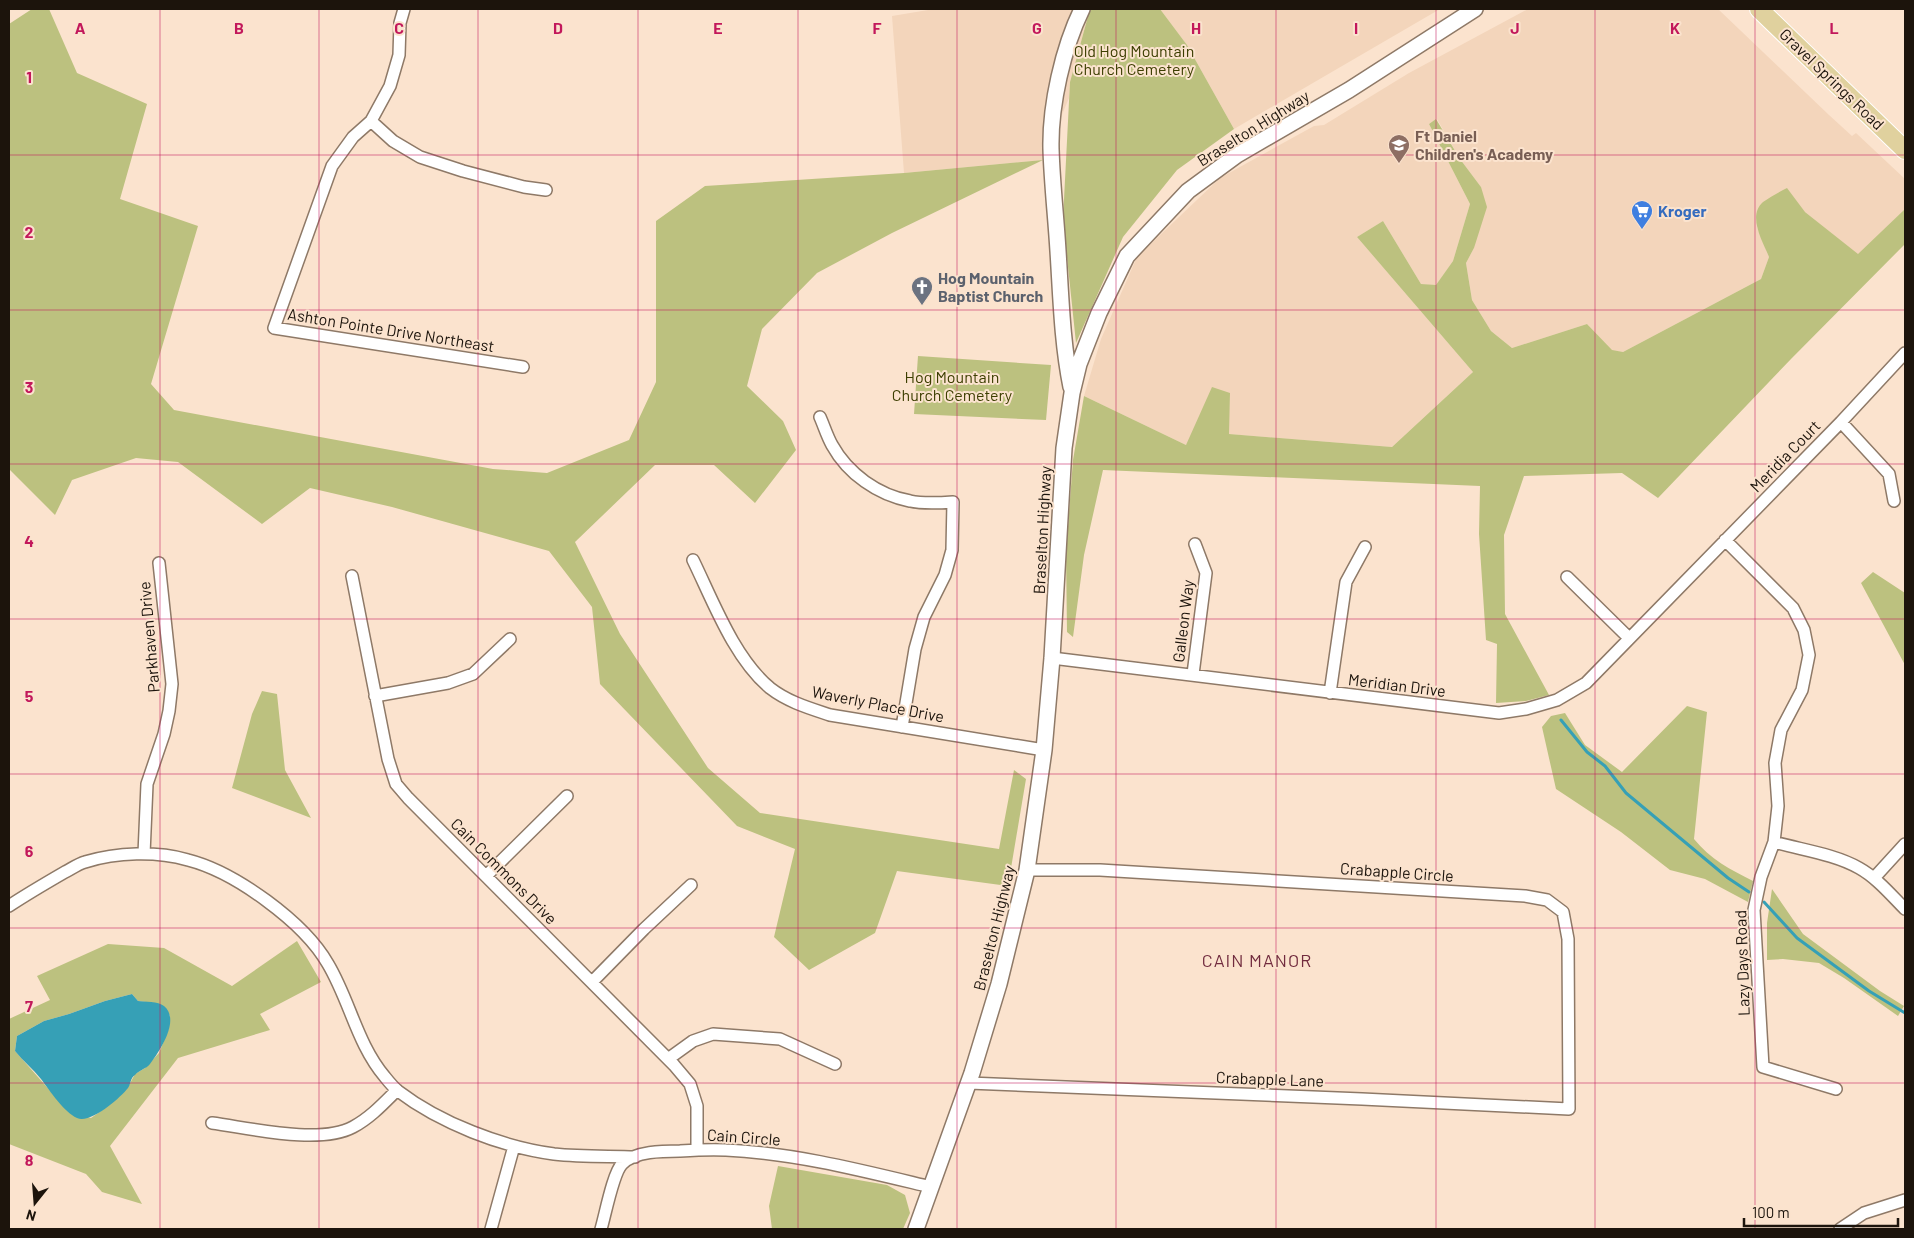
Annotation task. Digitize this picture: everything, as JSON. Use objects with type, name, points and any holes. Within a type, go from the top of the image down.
[{"type":"main road","points":[[1072,393],[1064,343],[1051,147],[1059,82],[1068,46],[1082,9]]},
{"type":"main road","name":"Braselton Highway","points":[[916,1229],[969,1083],[1017,918],[1027,870],[1044,750],[1052,658],[1064,448],[1072,393],[1086,344],[1127,256],[1188,191],[1237,155],[1349,90],[1476,9]]},
{"type":"main road","name":"Gravel Springs Road","points":[[1759,9],[1905,150]]},
{"type":"street","name":"Ashton Pointe Drive Northeast","points":[[404,9],[400,23],[399,55],[390,86],[370,121],[353,136],[332,166],[274,328],[523,367]]},
{"type":"street","points":[[370,121],[393,141],[420,157],[480,176],[524,187],[546,190]]},
{"type":"street","points":[[1841,422],[1905,354]]},
{"type":"street","points":[[820,417],[833,446],[850,470],[867,483],[887,494],[910,501],[953,502],[952,550],[945,575],[924,617],[915,649],[902,727]]},
{"type":"street","name":"Meridia Court","points":[[1725,540],[1841,422],[1889,474],[1894,501]]},
{"type":"street","points":[[1567,578],[1629,638],[1725,540]]},
{"type":"street","name":"Lazy Days Road","points":[[1725,540],[1793,608],[1804,630],[1809,655],[1802,690],[1781,730],[1775,763],[1778,806],[1774,842],[1761,877],[1754,910],[1763,1068],[1836,1089]]},
{"type":"street","name":"Galleon Way","points":[[1193,674],[1206,573],[1195,544]]},
{"type":"street","points":[[1330,693],[1346,582],[1365,547]]},
{"type":"street","name":"Waverly Place Drive","points":[[693,560],[727,629],[747,664],[770,688],[799,705],[830,715],[1044,750]]},
{"type":"street","name":"Parkhaven Drive","points":[[144,854],[147,784],[164,734],[172,684],[159,563]]},
{"type":"street","name":"Cain Commons Drive","points":[[352,576],[388,760],[396,784],[668,1059],[690,1084],[698,1106],[697,1150]]},
{"type":"street","name":"Meridian Drive","points":[[1052,658],[1499,712],[1526,709],[1557,700],[1586,682],[1629,638]]},
{"type":"street","points":[[375,696],[448,683],[473,674],[510,639]]},
{"type":"street","points":[[486,876],[567,796]]},
{"type":"street","points":[[1774,842],[1841,860],[1859,868],[1874,878],[1905,910]]},
{"type":"street","points":[[1874,878],[1905,844]]},
{"type":"street","points":[[9,906],[41,885],[84,862],[110,856],[144,854],[188,860],[218,872],[240,883],[280,911],[303,931],[328,963],[342,992],[358,1035],[373,1063],[397,1090],[428,1110],[474,1133],[514,1146],[555,1154],[635,1157]]},
{"type":"street","name":"Crabapple Circle","points":[[1027,870],[1100,870],[1525,896],[1547,900],[1563,912],[1568,939],[1570,1109]]},
{"type":"street","points":[[592,982],[691,885]]},
{"type":"street","points":[[668,1059],[693,1041],[713,1034],[780,1039],[835,1064]]},
{"type":"street","name":"Crabapple Lane","points":[[969,1083],[1570,1109]]},
{"type":"street","points":[[212,1123],[306,1136],[331,1134],[351,1128],[369,1118],[397,1090]]},
{"type":"street","points":[[491,1229],[514,1146]]},
{"type":"street","name":"Cain Circle","points":[[601,1229],[615,1178],[621,1165],[635,1157],[662,1151],[725,1149],[777,1155],[855,1168],[931,1187]]},
{"type":"street","points":[[1840,1229],[1864,1213],[1905,1200]]},
{"type":"shaded area","points":[[934,9],[1090,9],[1070,82],[1069,98],[1043,160],[904,173],[892,16]]},
{"type":"shaded area","points":[[1160,9],[1440,9],[1234,129],[1187,45]]},
{"type":"shaded area","points":[[1528,9],[1718,9],[1852,136],[1856,133],[1905,179],[1905,209],[1858,255],[1805,212],[1757,227],[1769,257],[1761,279],[1623,352],[1612,351],[1587,324],[1512,348],[1491,331],[1472,300],[1466,263],[1474,248],[1481,187],[1460,159],[1437,119],[1429,124],[1470,204],[1453,261],[1436,286],[1421,284],[1383,221],[1357,237],[1473,372],[1392,447],[1228,434],[1230,394],[1186,445],[1084,396],[1101,339],[1137,257],[1220,178],[1314,126],[1324,125],[1409,73]]},
{"type":"green space","points":[[32,9],[49,9],[77,73],[147,104],[120,199],[198,226],[151,384],[174,410],[493,469],[547,473],[629,440],[656,382],[656,221],[705,186],[904,173],[1043,160],[892,233],[817,273],[762,329],[747,386],[783,421],[796,450],[755,503],[714,465],[655,465],[575,542],[620,634],[708,768],[760,813],[999,849],[1014,770],[1026,779],[1008,886],[897,871],[875,933],[809,970],[774,937],[795,849],[737,826],[600,684],[592,607],[549,551],[392,507],[310,488],[262,524],[178,462],[136,458],[72,480],[55,515],[9,469],[9,24]]},
{"type":"green space","name":"Old Hog Mountain Church Cemetery","points":[[1090,9],[1160,9],[1187,45],[1234,129],[1177,170],[1123,237],[1076,343],[1063,219],[1070,82]]},
{"type":"green space","points":[[1436,119],[1460,159],[1481,187],[1487,207],[1474,248],[1466,263],[1472,300],[1491,331],[1512,348],[1587,324],[1612,350],[1623,352],[1761,279],[1769,257],[1760,237],[1756,214],[1763,202],[1787,188],[1805,212],[1858,254],[1905,209],[1905,244],[1791,359],[1658,498],[1622,473],[1524,476],[1504,535],[1505,614],[1549,695],[1526,701],[1496,703],[1497,644],[1486,640],[1479,534],[1480,486],[1103,470],[1084,555],[1073,637],[1067,632],[1066,553],[1073,460],[1084,396],[1186,445],[1212,387],[1230,393],[1229,434],[1392,447],[1473,372],[1357,237],[1383,221],[1421,284],[1436,285],[1453,261],[1470,204],[1429,124]]},
{"type":"green space","name":"Hog Mountain Church Cemetery","points":[[918,356],[1051,365],[1046,420],[914,414]]},
{"type":"green space","points":[[1873,572],[1905,593],[1905,665],[1861,583]]},
{"type":"green space","points":[[262,691],[277,694],[285,770],[311,818],[232,788],[252,714]]},
{"type":"green space","points":[[1687,706],[1707,712],[1694,839],[1714,858],[1753,881],[1748,902],[1705,879],[1670,870],[1621,832],[1556,789],[1542,727],[1551,716],[1565,713],[1585,745],[1622,772]]},
{"type":"green space","points":[[1772,889],[1803,934],[1880,991],[1904,1006],[1898,1016],[1819,963],[1783,959],[1767,960],[1767,923]]},
{"type":"green space","points":[[297,941],[321,982],[260,1014],[270,1030],[178,1058],[110,1146],[142,1204],[102,1192],[86,1174],[9,1144],[9,1019],[50,1000],[37,976],[108,944],[164,948],[232,986]],"holes":[[[132,994],[138,1001],[154,1003],[170,1015],[169,1028],[159,1053],[145,1068],[135,1074],[128,1087],[91,1118],[68,1111],[15,1051],[17,1036],[44,1021]]]},
{"type":"green space","points":[[778,1166],[887,1185],[905,1195],[910,1213],[903,1229],[772,1229],[769,1206]]},
{"type":"water","points":[[132,994],[138,1001],[161,1004],[169,1012],[170,1019],[167,1036],[150,1064],[133,1076],[128,1088],[119,1098],[97,1114],[83,1119],[77,1118],[62,1106],[38,1075],[15,1051],[17,1036],[44,1021]]},
{"type":"waterway","points":[[1561,720],[1587,752],[1605,766],[1626,793],[1728,878],[1749,892]]},
{"type":"waterway","points":[[1764,902],[1797,938],[1869,991],[1905,1013]]},
{"type":"place","name":"Ft Daniel Children's Academy","points":[[1399,164]]},
{"type":"place","name":"Kroger","points":[[1642,230]]},
{"type":"place","name":"Hog Mountain Baptist Church","points":[[922,306]]},
{"type":"district","name":"CAIN MANOR","points":[[1257,961]]}]
